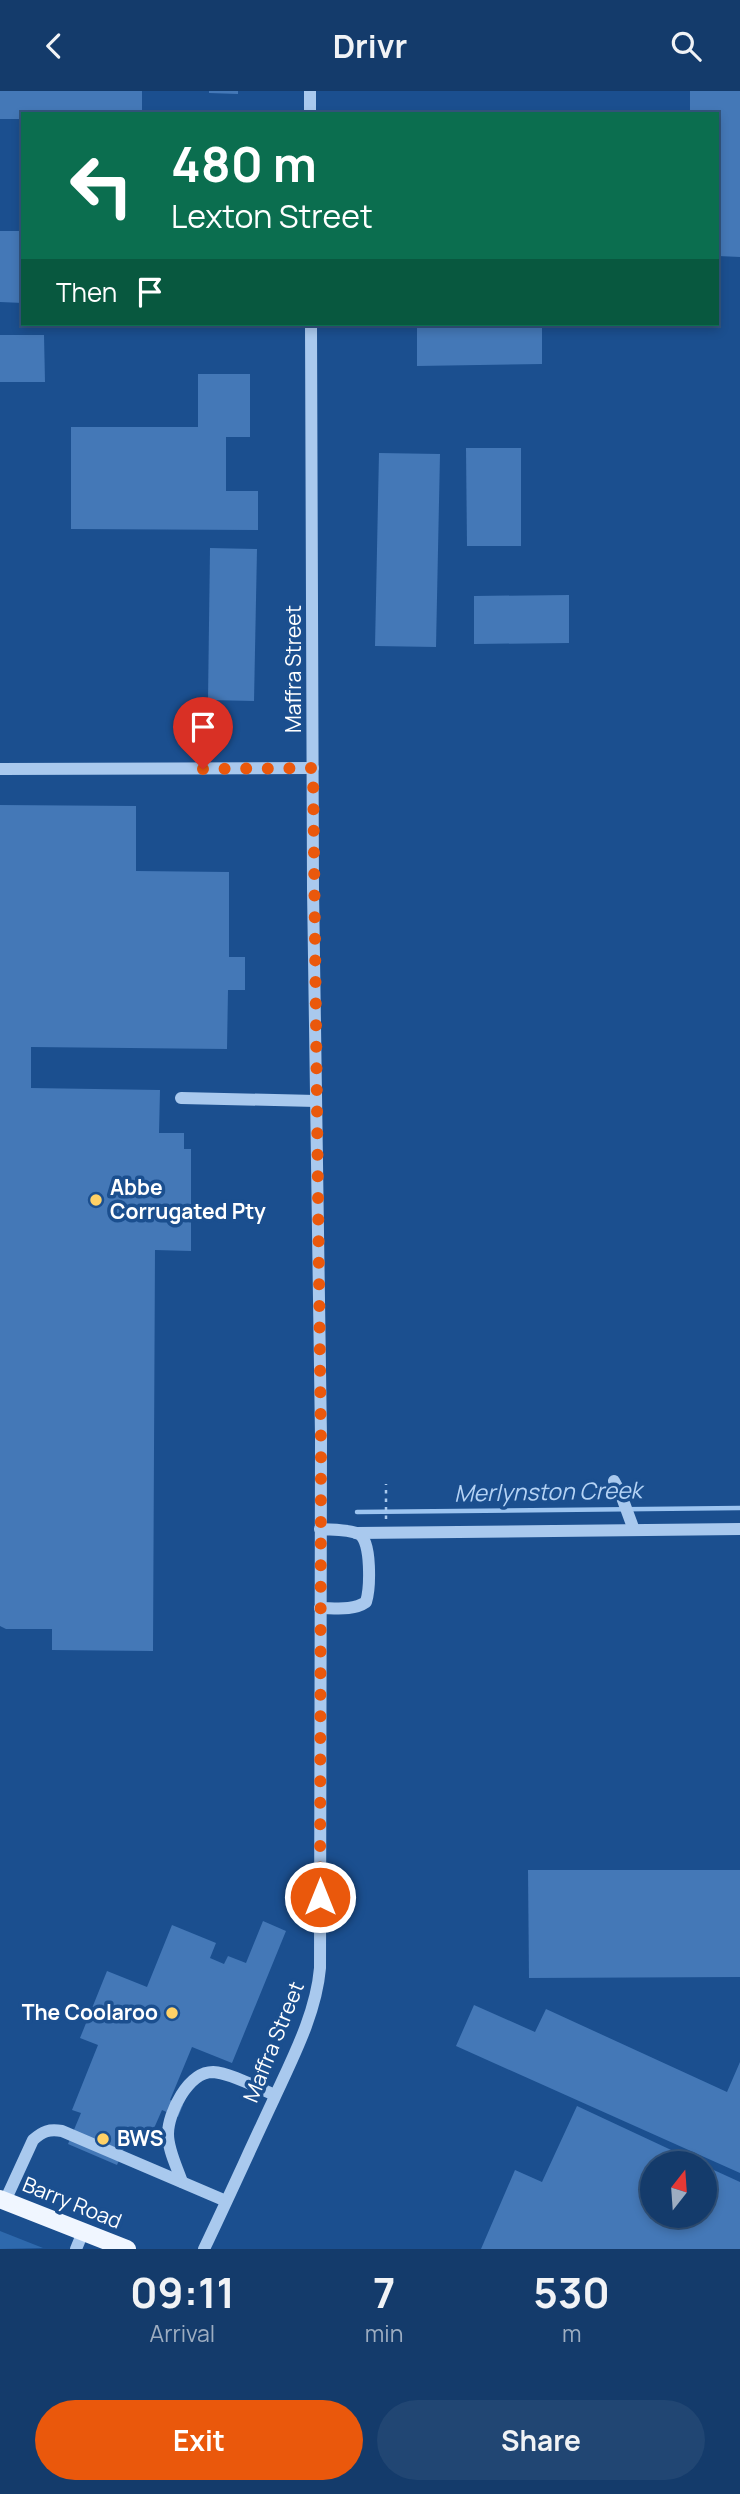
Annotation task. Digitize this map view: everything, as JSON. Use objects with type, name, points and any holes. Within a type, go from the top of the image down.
[{"type":"main road","name":"Barry Road","points":[[3,2200],[127,2249]]},
{"type":"street","points":[[310,91],[310,112]]},
{"type":"street","name":"Maffra Street","points":[[204,2249],[311,2012],[319,1981],[320,1529],[311,326]]},
{"type":"street","points":[[0,769],[313,768]]},
{"type":"street","points":[[181,1098],[316,1101]]},
{"type":"street","points":[[614,1482],[632,1524]]},
{"type":"street","points":[[320,1529],[356,1533],[632,1524],[740,1529]]},
{"type":"street","points":[[320,1608],[351,1608],[366,1602],[368,1549],[365,1540],[356,1533]]},
{"type":"street","points":[[182,2182],[168,2133],[169,2123],[187,2086],[207,2073],[222,2074],[275,2095]]},
{"type":"street","points":[[3,2200],[33,2140],[50,2130],[62,2131],[226,2201]]},
{"type":"street","points":[[75,2249],[83,2232]]},
{"type":"path","points":[[386,1484],[386,1522]]},
{"type":"shaded area","points":[[0,2231],[43,2248],[0,2249]]},
{"type":"building","points":[[0,91],[142,91],[142,112],[21,112],[21,119],[0,119]]},
{"type":"building","points":[[238,91],[238,94],[209,93]]},
{"type":"building","points":[[690,91],[740,91],[740,257],[719,256],[719,112],[690,112]]},
{"type":"building","points":[[0,231],[21,231],[21,303],[0,302]]},
{"type":"building","points":[[417,326],[542,326],[542,364],[417,366]]},
{"type":"building","points":[[0,335],[44,335],[45,382],[0,382]]},
{"type":"building","points":[[198,374],[250,374],[250,437],[226,437],[226,491],[258,491],[258,530],[71,529],[71,427],[198,427]]},
{"type":"building","points":[[466,448],[521,448],[521,546],[467,546]]},
{"type":"building","points":[[379,453],[440,454],[436,647],[375,646]]},
{"type":"building","points":[[210,548],[257,549],[254,701],[208,700]]},
{"type":"building","points":[[569,595],[569,643],[474,644],[474,596]]},
{"type":"building","name":"Abbe Corrugated Pty","points":[[0,805],[136,806],[136,871],[229,872],[229,957],[245,957],[245,990],[228,990],[227,1049],[31,1047],[31,1088],[160,1090],[159,1133],[184,1133],[184,1149],[191,1149],[191,1251],[155,1250],[153,1651],[52,1650],[52,1629],[6,1629],[0,1626]]},
{"type":"building","points":[[528,1870],[740,1870],[740,1977],[529,1978]]},
{"type":"building","name":"The Coolaroo","points":[[263,1921],[286,1931],[232,2063],[192,2047],[170,2100],[183,2105],[178,2117],[162,2110],[148,2142],[130,2134],[117,2165],[68,2144],[81,2113],[72,2110],[98,2045],[80,2038],[107,1971],[147,1987],[172,1925],[216,1943],[210,1958],[224,1964],[228,1956],[246,1963]]},
{"type":"building","points":[[474,2005],[535,2032],[546,2009],[727,2092],[740,2062],[740,2173],[718,2163],[718,2151],[691,2151],[456,2046]]},
{"type":"building","points":[[577,2106],[673,2151],[640,2151],[640,2228],[718,2228],[718,2172],[740,2182],[740,2249],[481,2249],[515,2170],[542,2182]]},
{"type":"waterway","name":"Merlynston Creek","points":[[357,1512],[740,1508]]},
{"type":"place","name":"Abbe Corrugated Pty","points":[[96,1200]]},
{"type":"place","name":"The Coolaroo","points":[[172,2013]]},
{"type":"place","name":"BWS","points":[[103,2139]]},
{"type":"route","points":[[203,769],[313,768],[321,1448],[320,1897]]}]
